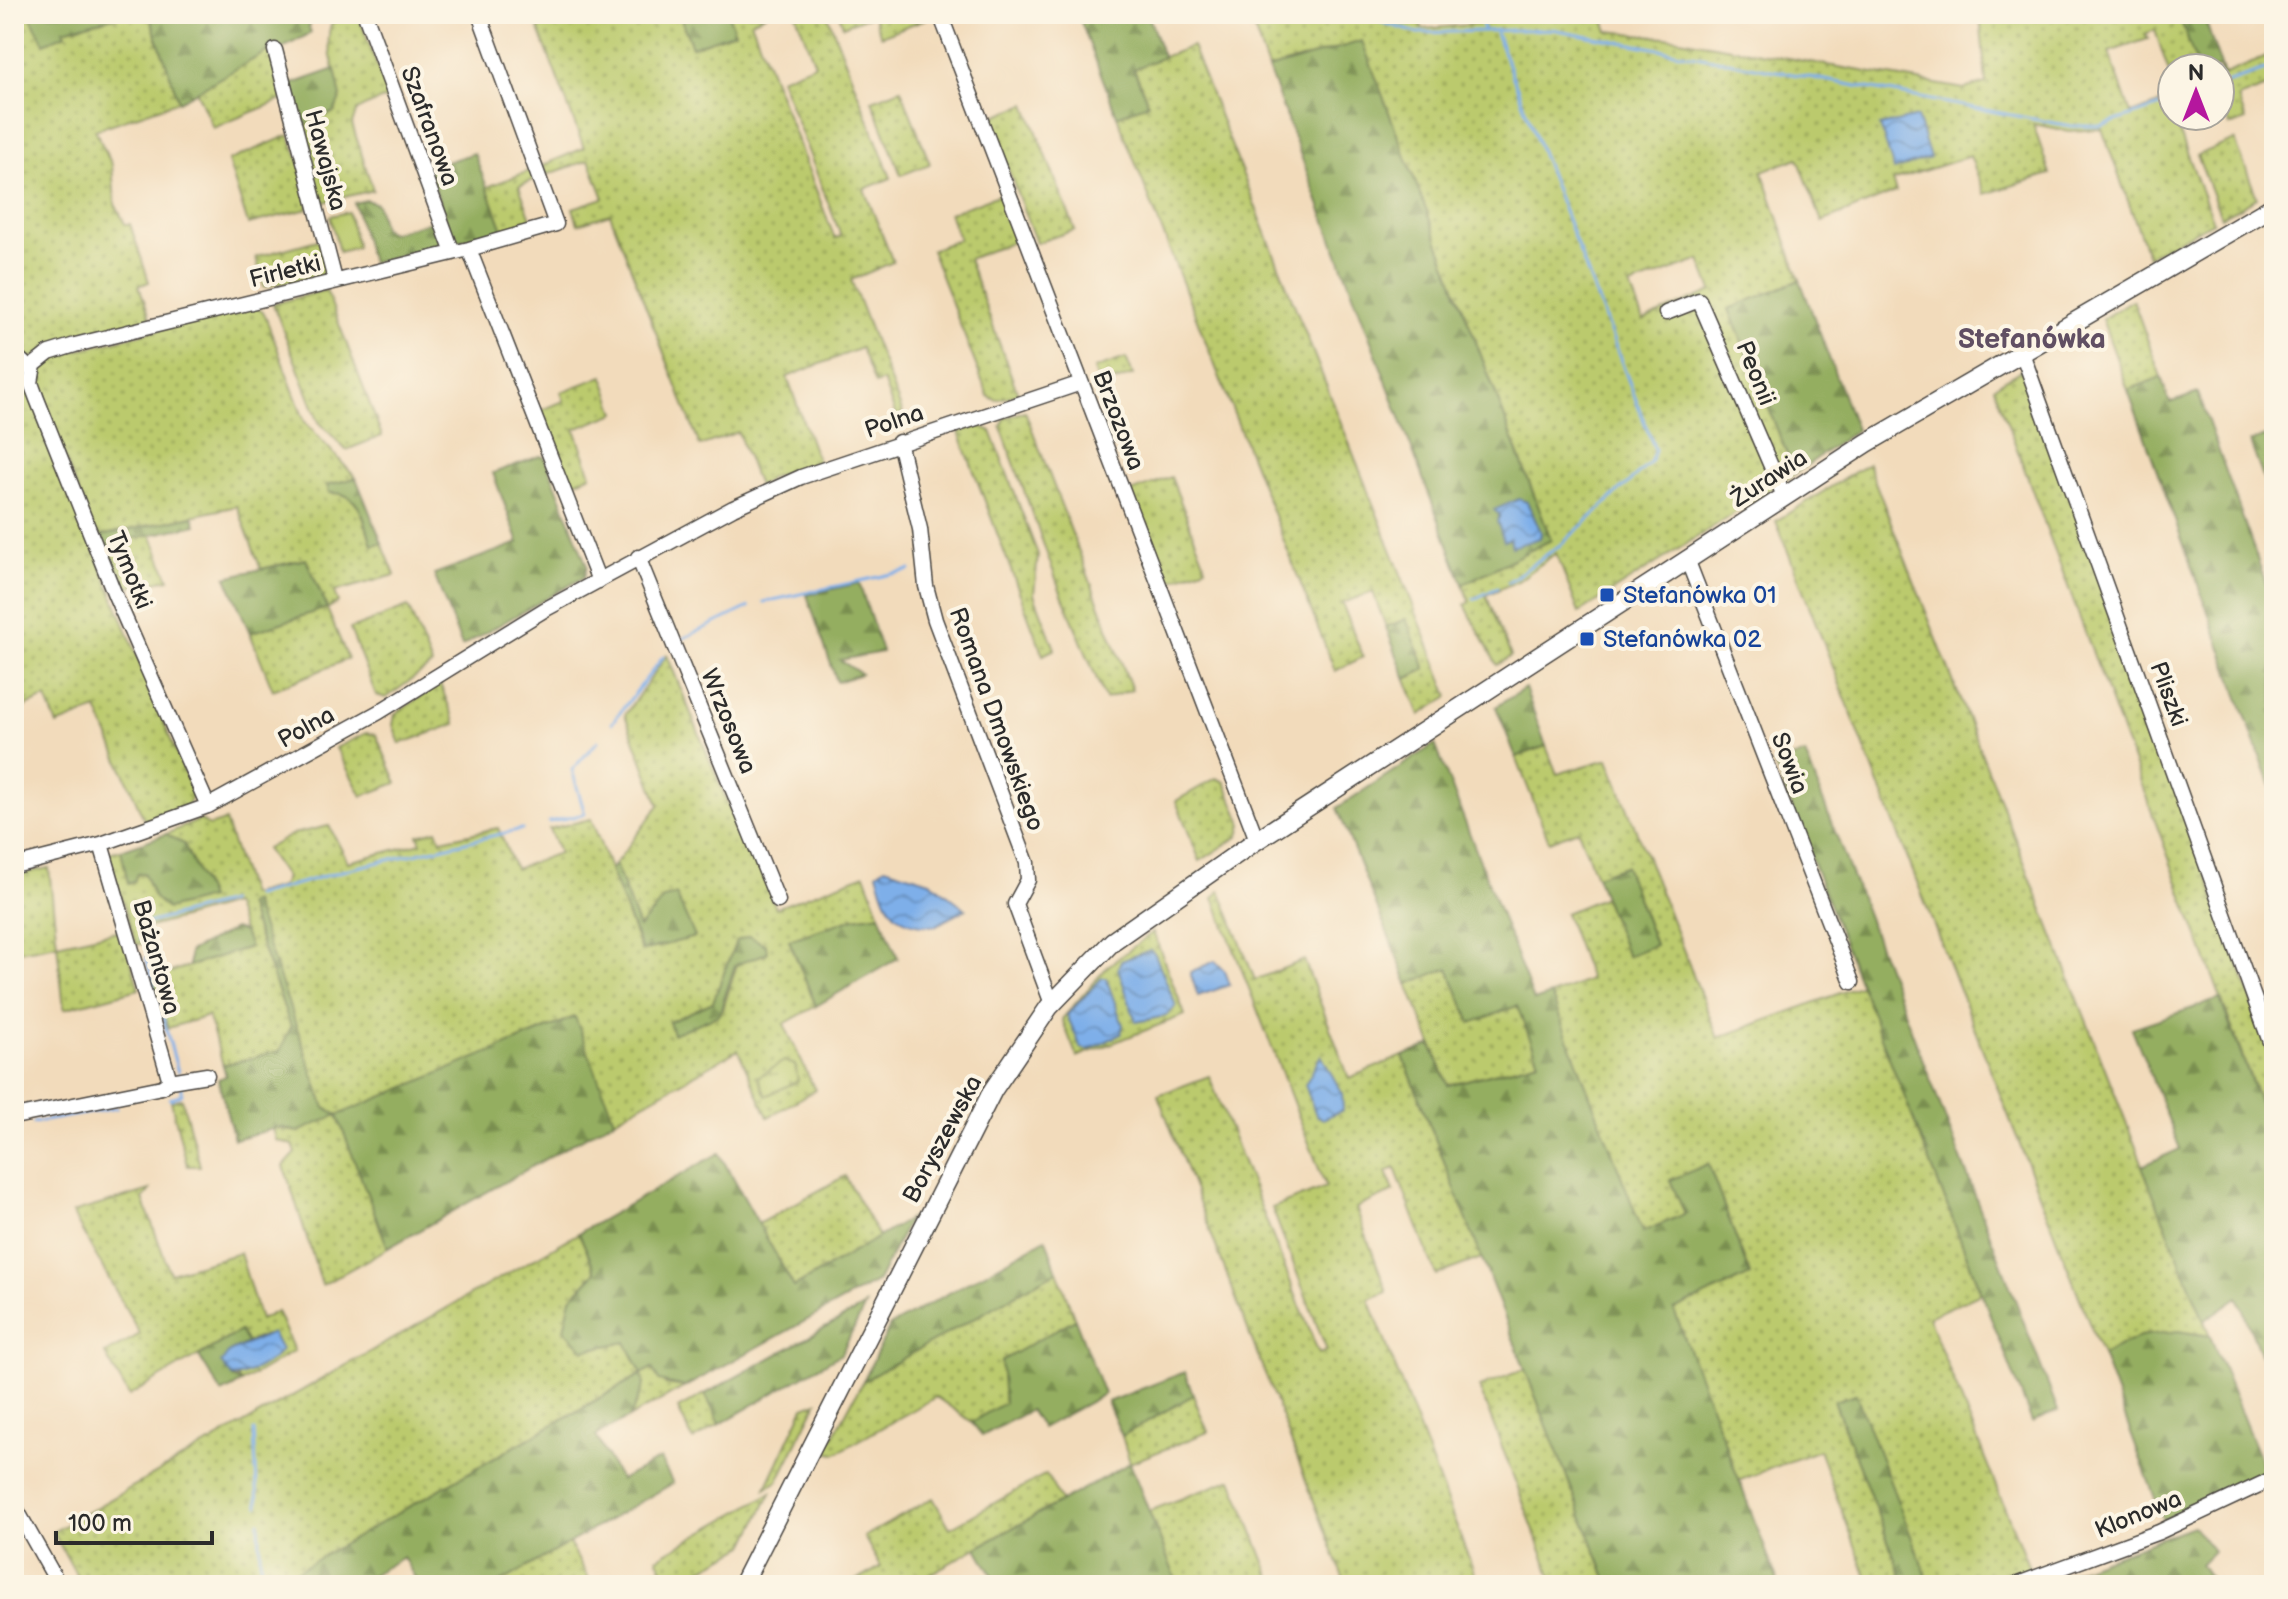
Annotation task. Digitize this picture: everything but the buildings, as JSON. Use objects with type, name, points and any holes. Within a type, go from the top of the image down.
[{"type":"main road","name":"Żurawia","points":[[1302,811],[1784,496],[2021,350],[2274,206]]},
{"type":"main road","name":"Boryszewska","points":[[742,1585],[983,1109],[1052,1004],[1094,959],[1143,917],[1302,811]]},
{"type":"street","name":"Szafranowa","points":[[365,14],[453,253]]},
{"type":"street","name":"Firletki","points":[[32,371],[34,365],[49,353],[75,345],[469,249],[556,224],[479,14]]},
{"type":"street","name":"Brzozowa","points":[[940,14],[1257,840]]},
{"type":"street","name":"Hawajska","points":[[275,50],[335,280]]},
{"type":"street","points":[[469,249],[599,581]]},
{"type":"street","name":"Peonii","points":[[1666,313],[1699,300],[1784,496]]},
{"type":"street","name":"Pliszki","points":[[2021,350],[2274,1053]]},
{"type":"street","points":[[14,354],[32,371]]},
{"type":"street","name":"Tymotki","points":[[32,371],[31,383],[115,595],[208,806]]},
{"type":"street","name":"Polna","points":[[14,866],[101,844],[208,806],[379,712],[468,654],[638,557],[801,477],[1081,383]]},
{"type":"street","name":"Romana Dmowskiego","points":[[899,442],[917,514],[926,586],[935,620],[1027,863],[1028,880],[1015,904],[1052,1004]]},
{"type":"street","name":"Wrzosowa","points":[[638,557],[778,901]]},
{"type":"street","name":"Sowia","points":[[1687,559],[1852,982]]},
{"type":"street","name":"Bażantowa","points":[[101,844],[170,1081]]},
{"type":"street","points":[[14,1117],[207,1075]]},
{"type":"street","name":"Klonowa","points":[[2015,1585],[2159,1532],[2274,1478]]},
{"type":"street","points":[[14,1505],[59,1585]]},
{"type":"green space","points":[[14,14],[37,14],[31,16],[65,34],[63,30],[125,14],[149,14],[179,101],[95,130],[112,165],[115,204],[125,224],[130,224],[149,282],[139,286],[151,320],[30,358],[23,357],[14,347]]},
{"type":"green space","points":[[125,14],[63,30],[66,34],[44,43],[30,16]]},
{"type":"green space","points":[[149,14],[313,14],[309,28],[311,33],[279,50],[270,50],[179,101]]},
{"type":"green space","points":[[349,14],[358,14],[390,102],[383,99],[357,110],[352,124],[373,190],[320,203],[298,128],[335,112],[338,90],[329,35],[331,24]]},
{"type":"green space","points":[[533,14],[679,14],[692,47],[734,32],[728,14],[767,14],[751,21],[835,239],[841,236],[780,78],[815,64],[796,14],[827,14],[891,178],[864,189],[893,262],[851,280],[903,414],[896,416],[883,381],[875,384],[861,348],[787,377],[818,462],[772,477],[758,486],[738,432],[700,446],[610,214],[578,224],[573,208],[604,198],[589,160],[546,175],[543,165],[584,148]]},
{"type":"green space","points":[[679,14],[728,14],[735,32],[692,47]]},
{"type":"green space","points":[[839,14],[933,16],[881,36],[873,15],[843,26]]},
{"type":"green space","points":[[1078,14],[1148,14],[1163,57],[1134,69],[1148,104],[1117,116]]},
{"type":"green space","points":[[1217,14],[1419,14],[1422,29],[1478,24],[1477,14],[1602,14],[1608,31],[1674,38],[1964,89],[1986,83],[1980,14],[2195,14],[2181,21],[2192,52],[2162,52],[2155,30],[2145,34],[2148,39],[2109,52],[2131,114],[2156,105],[2156,132],[2180,132],[2213,222],[2148,256],[2102,129],[2069,131],[2033,124],[2050,174],[1985,194],[1970,156],[1892,181],[1896,192],[1822,222],[1798,158],[1762,171],[1800,280],[1729,309],[1795,474],[1579,613],[1556,553],[1518,581],[1486,595],[1511,656],[1497,665],[1465,605],[1470,602],[1463,584],[1551,540],[1362,42],[1268,69],[1253,26]],"holes":[[[1700,260],[1712,291],[1643,321],[1630,286]]]},
{"type":"green space","points":[[2203,14],[2216,52],[2192,52],[2181,21]]},
{"type":"green space","points":[[1362,41],[1551,540],[1463,584],[1268,69]]},
{"type":"green space","points":[[1192,46],[1449,696],[1420,715],[1406,679],[1425,670],[1406,619],[1386,627],[1373,592],[1342,603],[1363,657],[1335,671],[1117,116],[1148,103],[1134,68]]},
{"type":"green space","points":[[270,50],[284,99],[213,128],[196,90]]},
{"type":"green space","points":[[2274,54],[2274,84],[2238,98],[2246,120],[2236,124],[2236,69]]},
{"type":"green space","points":[[335,69],[341,97],[334,112],[298,128],[287,86]]},
{"type":"green space","points":[[901,89],[930,164],[901,175],[872,100]]},
{"type":"green space","points":[[1026,104],[1075,230],[1036,243],[989,118]]},
{"type":"green space","points":[[289,135],[307,180],[308,209],[248,224],[228,161]]},
{"type":"green space","points":[[2235,140],[2257,198],[2221,217],[2197,155]]},
{"type":"green space","points":[[474,153],[503,230],[458,241],[452,238],[428,168]]},
{"type":"green space","points":[[532,170],[535,179],[519,186],[532,221],[503,230],[487,187]]},
{"type":"green space","points":[[1001,194],[1018,240],[968,259],[1018,394],[996,400],[988,396],[931,250],[959,239],[949,213]]},
{"type":"green space","points":[[366,200],[377,204],[383,228],[391,233],[433,221],[440,241],[437,246],[371,263],[354,203]]},
{"type":"green space","points":[[348,212],[357,247],[339,252],[330,216]]},
{"type":"green space","points":[[321,239],[328,267],[326,274],[264,287],[256,257]]},
{"type":"green space","points":[[1800,280],[1856,430],[1795,474],[1729,309]]},
{"type":"green space","points":[[326,290],[382,436],[346,450],[319,422],[273,304]]},
{"type":"green space","points":[[2133,300],[2161,377],[2128,390],[2102,319]]},
{"type":"green space","points":[[254,305],[264,313],[305,422],[356,478],[327,485],[329,492],[340,493],[354,501],[363,516],[372,544],[382,543],[395,575],[334,592],[338,602],[327,609],[348,659],[273,690],[250,633],[327,608],[306,559],[261,569],[237,506],[96,537],[39,391],[39,374],[52,357]]},
{"type":"green space","points":[[1126,358],[1133,375],[1100,387],[1094,369]]},
{"type":"green space","points":[[14,361],[25,376],[193,795],[188,805],[145,822],[97,709],[57,725],[46,698],[14,711]]},
{"type":"green space","points":[[2024,368],[2274,1062],[2274,1141],[1994,387]]},
{"type":"green space","points":[[603,376],[616,413],[575,429],[591,475],[566,486],[537,412],[564,401],[561,392]]},
{"type":"green space","points":[[2161,377],[2170,403],[2198,393],[2274,606],[2274,795],[2128,390]]},
{"type":"green space","points":[[1025,411],[1132,690],[1105,699],[1059,587],[1001,427],[1005,418]]},
{"type":"green space","points":[[980,426],[991,431],[1038,555],[1034,594],[1055,649],[1043,655],[959,432]]},
{"type":"green space","points":[[2274,433],[2274,508],[2250,442]]},
{"type":"green space","points":[[540,456],[545,457],[587,566],[584,577],[462,646],[434,574],[519,543],[493,473]]},
{"type":"green space","points":[[1868,464],[2210,1336],[2179,1333],[2154,1335],[2102,1355],[1776,521]]},
{"type":"green space","points":[[1171,477],[1206,567],[1166,582],[1131,492]]},
{"type":"green space","points":[[356,478],[382,543],[372,545],[360,508],[355,502],[340,494],[329,493],[327,485]]},
{"type":"green space","points":[[193,516],[196,525],[108,544],[125,588],[117,590],[96,537]]},
{"type":"green space","points":[[151,534],[169,579],[125,588],[107,544]]},
{"type":"green space","points":[[306,559],[327,608],[250,633],[226,577]]},
{"type":"green space","points":[[859,583],[882,652],[840,660],[861,674],[837,682],[807,595]]},
{"type":"green space","points":[[408,607],[432,665],[386,698],[376,695],[350,629]]},
{"type":"green space","points":[[1406,619],[1426,669],[1406,679],[1386,627]]},
{"type":"green space","points":[[667,655],[745,846],[751,845],[776,908],[865,874],[880,914],[854,918],[789,940],[816,1006],[784,1024],[815,1090],[768,1117],[738,1050],[614,1120],[574,1017],[338,1116],[388,1248],[322,1285],[284,1166],[296,1153],[293,1145],[276,1140],[273,1128],[298,1132],[337,1115],[324,1108],[252,902],[247,905],[291,1027],[281,1051],[223,1065],[208,1016],[168,1028],[152,978],[249,947],[233,904],[142,929],[144,943],[136,945],[108,853],[121,850],[137,874],[141,871],[147,877],[203,883],[191,867],[184,844],[168,838],[166,834],[200,820],[209,826],[225,821],[250,895],[281,887],[286,878],[266,849],[293,834],[329,826],[348,862],[421,843],[418,835],[437,830],[441,840],[498,828],[515,869],[559,853],[549,829],[591,819],[641,951],[651,913],[639,928],[615,864],[659,805],[625,715]],"holes":[[[736,941],[738,961],[723,1009],[673,1033],[669,1022],[713,1002]]]},
{"type":"green space","points":[[440,684],[456,724],[400,744],[393,725],[395,714]]},
{"type":"green space","points":[[1525,688],[1546,746],[1516,757],[1496,707]]},
{"type":"green space","points":[[366,733],[376,735],[397,783],[362,796],[336,748]]},
{"type":"green space","points":[[1435,744],[1534,1001],[1551,995],[1643,1232],[1685,1214],[1670,1180],[1708,1164],[1750,1275],[1674,1310],[1779,1585],[1609,1585],[1403,1056],[1431,1045],[1448,1085],[1539,1061],[1517,1006],[1471,1023],[1448,968],[1408,984],[1337,808]]},
{"type":"green space","points":[[1546,746],[1557,774],[1608,759],[1718,1038],[1862,985],[1981,1293],[1928,1317],[2031,1573],[2002,1585],[1930,1585],[1855,1394],[1834,1401],[1905,1585],[1870,1585],[1819,1450],[1738,1481],[1673,1310],[1750,1275],[1708,1164],[1685,1214],[1643,1233],[1551,995],[1590,980],[1565,913],[1604,897],[1627,956],[1655,944],[1625,866],[1596,876],[1578,830],[1549,841],[1516,757]]},
{"type":"green space","points":[[1805,754],[2058,1411],[2032,1422],[1774,764]]},
{"type":"green space","points":[[1216,778],[1225,782],[1242,824],[1239,836],[1200,861],[1176,801]]},
{"type":"green space","points":[[166,834],[184,844],[209,898],[167,909],[154,898],[144,873],[137,874],[134,882],[128,884],[121,850]]},
{"type":"green space","points":[[615,864],[639,928],[664,898],[676,895],[695,937],[642,951],[610,870]]},
{"type":"green space","points":[[1625,866],[1655,945],[1627,956],[1596,876]]},
{"type":"green space","points":[[49,868],[57,944],[14,952],[14,875]]},
{"type":"green space","points":[[1220,890],[1255,980],[1304,960],[1349,1078],[1403,1056],[1482,1258],[1436,1275],[1395,1168],[1386,1172],[1394,1191],[1356,1208],[1387,1292],[1369,1299],[1479,1585],[1346,1585],[1158,1095],[1209,1076],[1319,1354],[1327,1351],[1272,1208],[1326,1187],[1214,898]]},
{"type":"green space","points":[[253,902],[325,1108],[338,1115],[575,1017],[614,1120],[388,1248],[337,1115],[298,1132],[281,1127],[234,1139],[218,1079],[226,1076],[223,1065],[280,1051],[291,1027],[247,904]]},
{"type":"green space","points":[[880,914],[898,958],[816,1006],[789,940],[854,918]]},
{"type":"green space","points":[[234,929],[244,932],[250,947],[189,966],[189,952]]},
{"type":"green space","points":[[122,930],[139,989],[64,1009],[57,944]]},
{"type":"green space","points":[[1153,932],[1185,1015],[1077,1057],[1062,1019],[1108,966]]},
{"type":"green space","points":[[749,936],[766,945],[767,953],[735,965],[719,1015],[673,1034],[669,1022],[713,1002],[736,941]]},
{"type":"green space","points":[[1448,967],[1518,1006],[1539,1061],[1448,1085],[1408,984]]},
{"type":"green space","points":[[2220,999],[2274,1141],[2274,1351],[2262,1358],[2238,1297],[2204,1321],[2142,1166],[2180,1149],[2132,1028]]},
{"type":"green space","points":[[784,1061],[795,1065],[798,1081],[766,1096],[758,1077]]},
{"type":"green space","points":[[182,1099],[200,1166],[188,1166],[186,1161],[171,1101]]},
{"type":"green space","points":[[719,1153],[794,1287],[909,1219],[878,1281],[685,1387],[659,1381],[652,1368],[642,1374],[626,1342],[584,1350],[564,1329],[571,1298],[596,1272],[579,1233]]},
{"type":"green space","points":[[845,1176],[879,1237],[794,1287],[758,1224]]},
{"type":"green space","points":[[150,1190],[143,1199],[170,1273],[240,1253],[260,1320],[277,1311],[294,1351],[241,1383],[237,1377],[277,1356],[264,1335],[247,1343],[240,1331],[129,1396],[105,1354],[140,1334],[72,1213]]},
{"type":"green space","points":[[579,1233],[596,1272],[571,1298],[584,1350],[626,1342],[642,1373],[652,1367],[665,1384],[685,1387],[630,1417],[641,1391],[641,1374],[273,1585],[82,1585],[53,1532]]},
{"type":"green space","points":[[1046,1239],[1057,1271],[863,1381],[890,1326]]},
{"type":"green space","points":[[1057,1271],[1075,1319],[1002,1361],[1004,1403],[972,1422],[936,1397],[835,1454],[825,1452],[863,1381]]},
{"type":"green space","points":[[865,1306],[841,1354],[720,1424],[705,1394]]},
{"type":"green space","points":[[1075,1319],[1104,1394],[1042,1428],[1030,1410],[982,1436],[972,1422],[1004,1403],[1001,1361]]},
{"type":"green space","points":[[240,1331],[247,1343],[229,1352],[232,1377],[241,1383],[222,1393],[199,1356]]},
{"type":"green space","points":[[2178,1331],[2210,1336],[2265,1472],[2163,1520],[2102,1355],[2140,1336]]},
{"type":"green space","points":[[1525,1369],[1609,1585],[1555,1585],[1479,1387]]},
{"type":"green space","points":[[1185,1372],[1193,1395],[1122,1436],[1107,1402]]},
{"type":"green space","points":[[642,1374],[644,1385],[630,1417],[596,1436],[620,1480],[660,1459],[673,1483],[496,1585],[419,1585],[403,1557],[354,1585],[288,1585],[284,1578]]},
{"type":"green space","points":[[705,1394],[720,1424],[693,1440],[678,1409]]},
{"type":"green space","points":[[1856,1394],[1930,1585],[1905,1585],[1834,1401]]},
{"type":"green space","points":[[1193,1395],[1208,1432],[1130,1463],[1122,1436]]},
{"type":"green space","points":[[817,1402],[778,1481],[766,1488],[804,1407]]},
{"type":"green space","points":[[1130,1463],[1178,1585],[998,1585],[977,1548]]},
{"type":"green space","points":[[1046,1474],[1061,1501],[910,1585],[848,1585],[881,1567],[864,1537],[933,1498],[950,1528]]},
{"type":"green space","points":[[1232,1479],[1274,1585],[1178,1585],[1149,1511]]},
{"type":"green space","points":[[771,1493],[745,1546],[672,1585],[657,1558]]},
{"type":"green space","points":[[2193,1526],[2213,1551],[2200,1564],[2215,1585],[2037,1585]]},
{"type":"green space","points":[[569,1543],[592,1585],[496,1585]]},
{"type":"water","points":[[1917,117],[1930,158],[1894,170],[1880,126]]},
{"type":"water","points":[[1519,499],[1527,502],[1541,532],[1540,538],[1512,547],[1510,538],[1504,541],[1497,521],[1500,515],[1494,510]]},
{"type":"water","points":[[885,867],[930,881],[966,909],[935,926],[901,918],[889,905],[881,886],[877,873]]},
{"type":"water","points":[[1150,950],[1155,954],[1176,1006],[1166,1016],[1136,1022],[1118,968],[1121,961]]},
{"type":"water","points":[[1215,961],[1225,971],[1230,985],[1198,996],[1190,972]]},
{"type":"water","points":[[1102,978],[1106,978],[1123,1025],[1121,1034],[1089,1050],[1081,1048],[1067,1015]]},
{"type":"water","points":[[1321,1055],[1342,1093],[1343,1110],[1323,1119],[1316,1115],[1305,1085]]},
{"type":"water","points":[[272,1333],[281,1350],[277,1355],[252,1372],[232,1377],[221,1363],[229,1352]]},
{"type":"waterway","points":[[1355,14],[1417,33],[1552,29],[2071,126],[2101,126],[2156,107]]},
{"type":"waterway","points":[[1480,14],[1483,30]]},
{"type":"waterway","points":[[1495,30],[1655,450],[1650,463],[1563,543],[1508,582]]},
{"type":"waterway","points":[[2236,80],[2274,67]]},
{"type":"waterway","points":[[764,602],[910,570]]},
{"type":"waterway","points":[[1474,599],[1497,588]]},
{"type":"waterway","points":[[682,639],[749,607]]},
{"type":"waterway","points":[[612,723],[663,657]]},
{"type":"waterway","points":[[549,822],[585,814],[572,770],[598,741]]},
{"type":"waterway","points":[[255,896],[349,869],[522,829]]},
{"type":"waterway","points":[[140,939],[143,924],[229,902]]},
{"type":"waterway","points":[[146,958],[154,986]]},
{"type":"waterway","points":[[159,1004],[178,1072]]},
{"type":"waterway","points":[[170,1099],[182,1094],[182,1087]]},
{"type":"waterway","points":[[33,1123],[116,1108]]},
{"type":"waterway","points":[[254,1431],[258,1506]]},
{"type":"waterway","points":[[259,1522],[261,1583]]},
{"type":"place","name":"Stefanówka 01","points":[[1607,595]]},
{"type":"place","name":"Stefanówka 02","points":[[1587,639]]},
{"type":"district","name":"Stefanówka","points":[[2032,338]]}]
